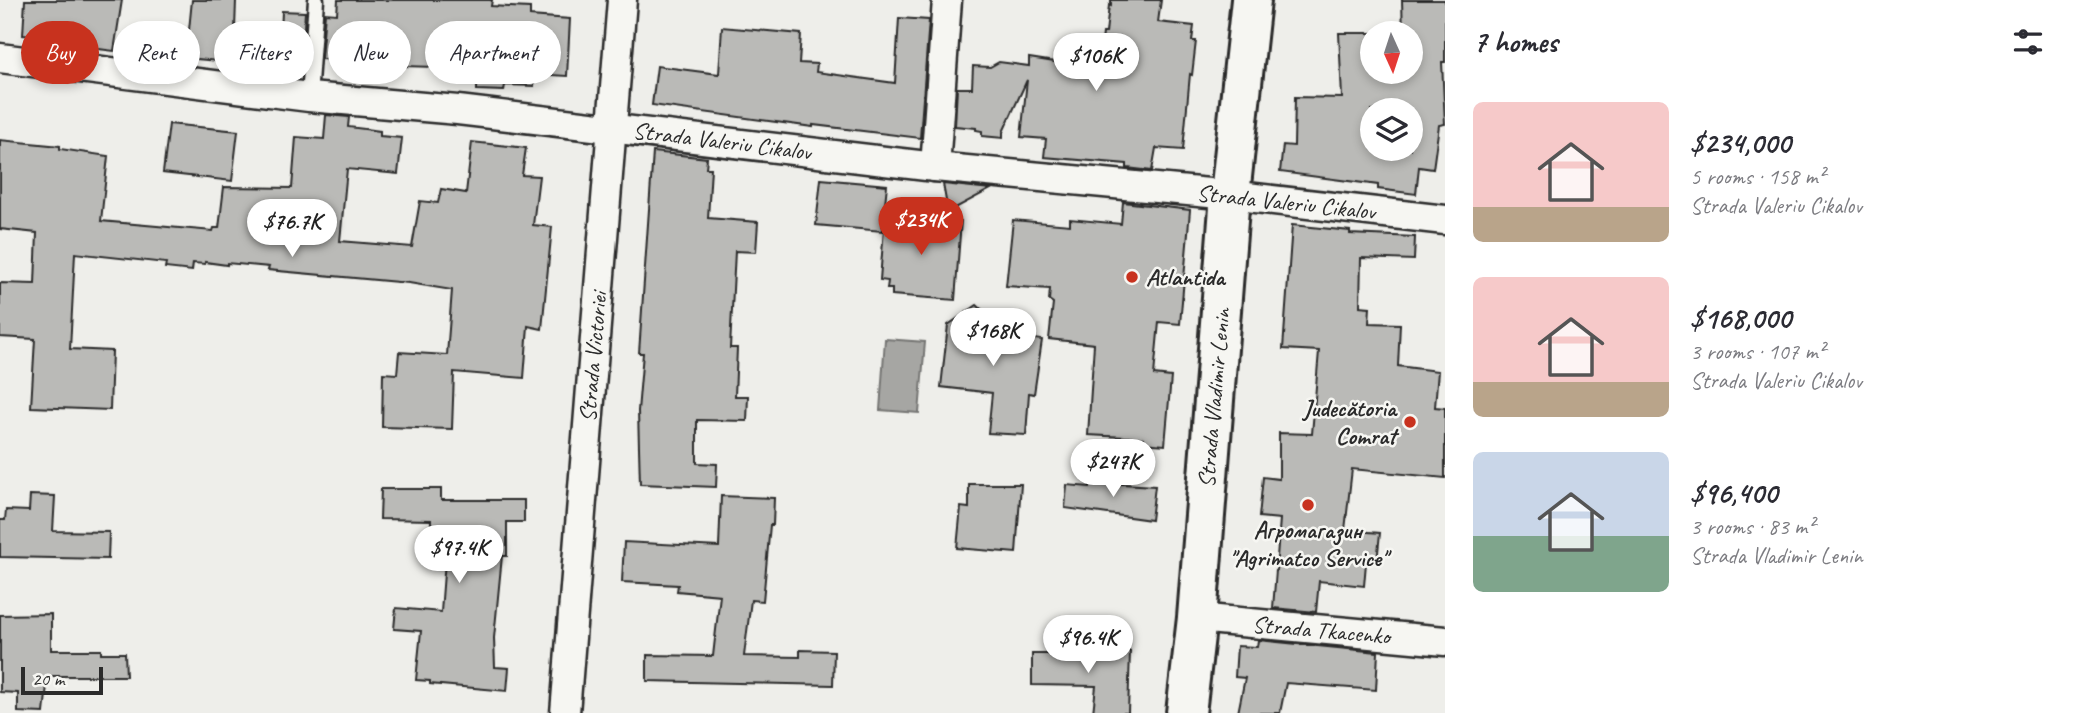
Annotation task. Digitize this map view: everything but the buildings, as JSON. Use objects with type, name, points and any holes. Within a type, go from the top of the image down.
[{"type":"main road","name":"Strada Vladimir Lenin","points":[[1186,713],[1197,618],[1230,195],[1251,0]]},
{"type":"street","name":"Strada Victoriei","points":[[565,713],[622,0]]},
{"type":"street","points":[[935,167],[947,0]]},
{"type":"street","name":"Strada Valeriu Cikalov","points":[[0,58],[309,97],[612,128],[935,167],[1230,195],[1445,220]]},
{"type":"street","name":"Strada Tkacenko","points":[[1197,618],[1445,642]]},
{"type":"lane","points":[[309,97],[316,0]]},
{"type":"shaded area","points":[[885,339],[925,342],[919,413],[880,410]]},
{"type":"place","name":"Atlantida","points":[[1132,277]]},
{"type":"place","name":"Judecătoria Comrat","points":[[1410,422]]},
{"type":"place","name":"Агромагазин \"Agrimatco Service\"","points":[[1308,505]]}]
